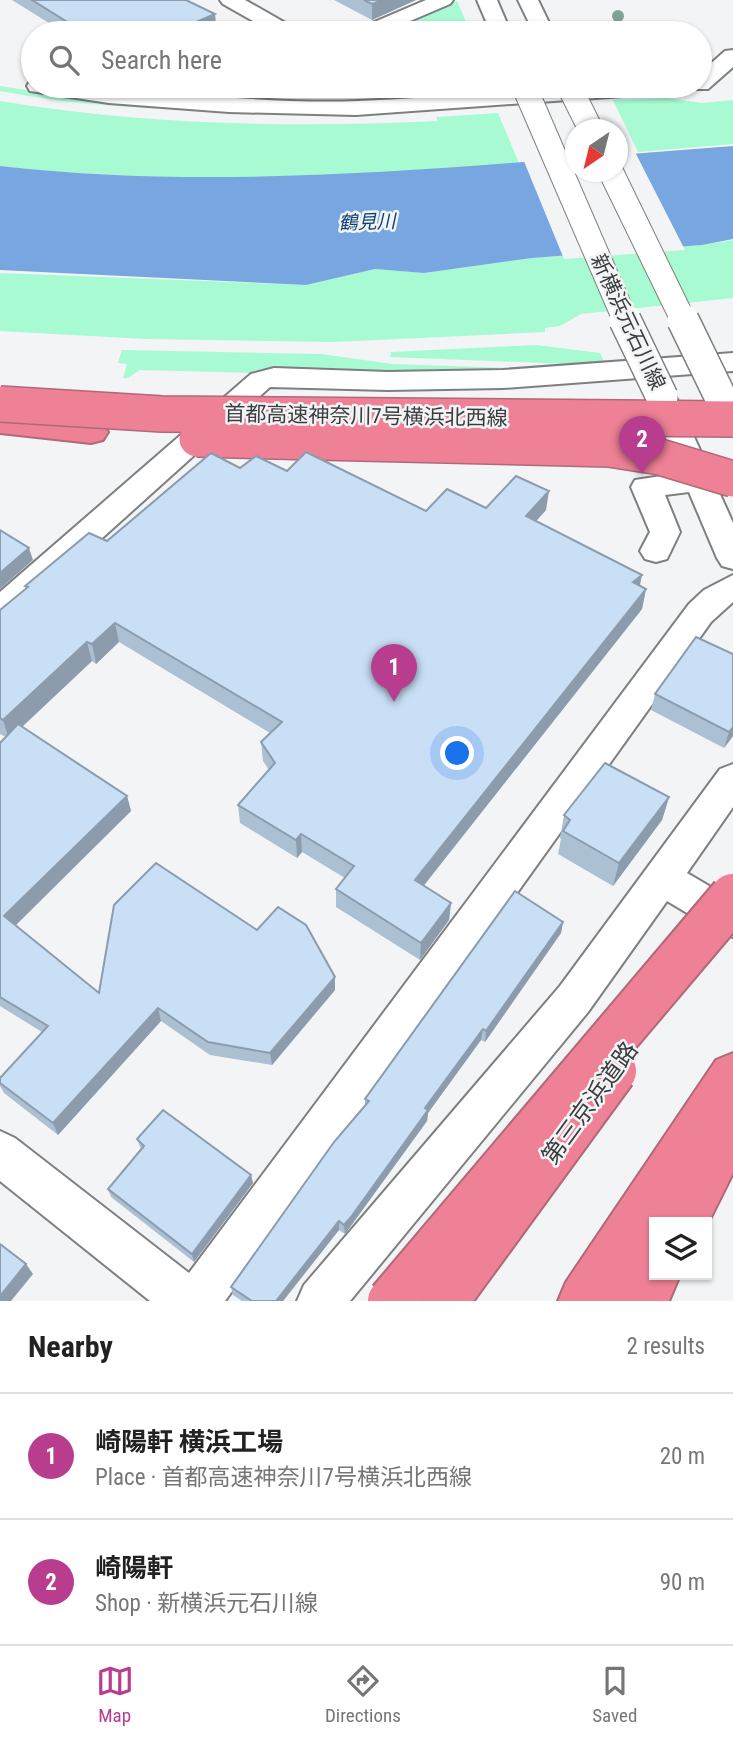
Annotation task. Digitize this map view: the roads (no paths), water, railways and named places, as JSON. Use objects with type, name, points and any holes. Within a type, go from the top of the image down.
[{"type":"highway","name":"首都高速神奈川7号横浜北西線","points":[[0,397],[161,406],[730,412]]},
{"type":"highway","name":"首都高速神奈川7号横浜北西線","points":[[0,404],[162,414],[730,412]]},
{"type":"highway","points":[[0,414],[94,425],[276,436],[609,442],[659,449],[733,470]]},
{"type":"highway","points":[[0,422],[91,432],[277,443],[609,449],[660,457],[733,479]]},
{"type":"highway","points":[[391,1301],[733,897]]},
{"type":"highway","name":"第三京浜道路","points":[[444,1301],[534,1182],[733,904]]},
{"type":"highway","points":[[585,1301],[733,1076]]},
{"type":"highway","points":[[684,1217],[733,1121]]},
{"type":"highway","points":[[640,1301],[651,1280]]},
{"type":"street","points":[[230,0],[268,21]]},
{"type":"street","points":[[393,21],[443,0]]},
{"type":"street","points":[[487,0],[496,21]]},
{"type":"street","points":[[528,0],[538,21]]},
{"type":"street","points":[[712,75],[733,57]]},
{"type":"street","points":[[141,98],[248,106],[369,108],[504,98]]},
{"type":"street","points":[[208,102],[218,98]]},
{"type":"street","name":"新横浜元石川線","points":[[529,98],[633,339],[662,397],[733,558]]},
{"type":"street","points":[[575,98],[586,119]]},
{"type":"street","points":[[616,182],[730,412]]},
{"type":"street","points":[[0,611],[261,380],[274,377],[313,380],[557,377],[733,362]]},
{"type":"street","points":[[656,551],[665,532],[646,487],[699,481]]},
{"type":"street","points":[[197,1301],[700,613],[715,598],[733,587]]},
{"type":"street","points":[[320,1301],[574,999],[733,779]]},
{"type":"street","points":[[662,878],[733,920]]},
{"type":"street","points":[[0,1153],[187,1301]]},
{"type":"water","name":"鶴見川","points":[[733,146],[733,239],[702,245],[532,258],[424,273],[375,269],[306,285],[0,270],[0,166],[72,173],[216,177],[359,173],[565,159],[565,182],[628,182],[628,154]]},
{"type":"place","name":"崎陽軒","points":[[642,474]]},
{"type":"place","name":"崎陽軒 横浜工場","points":[[394,702]]}]
